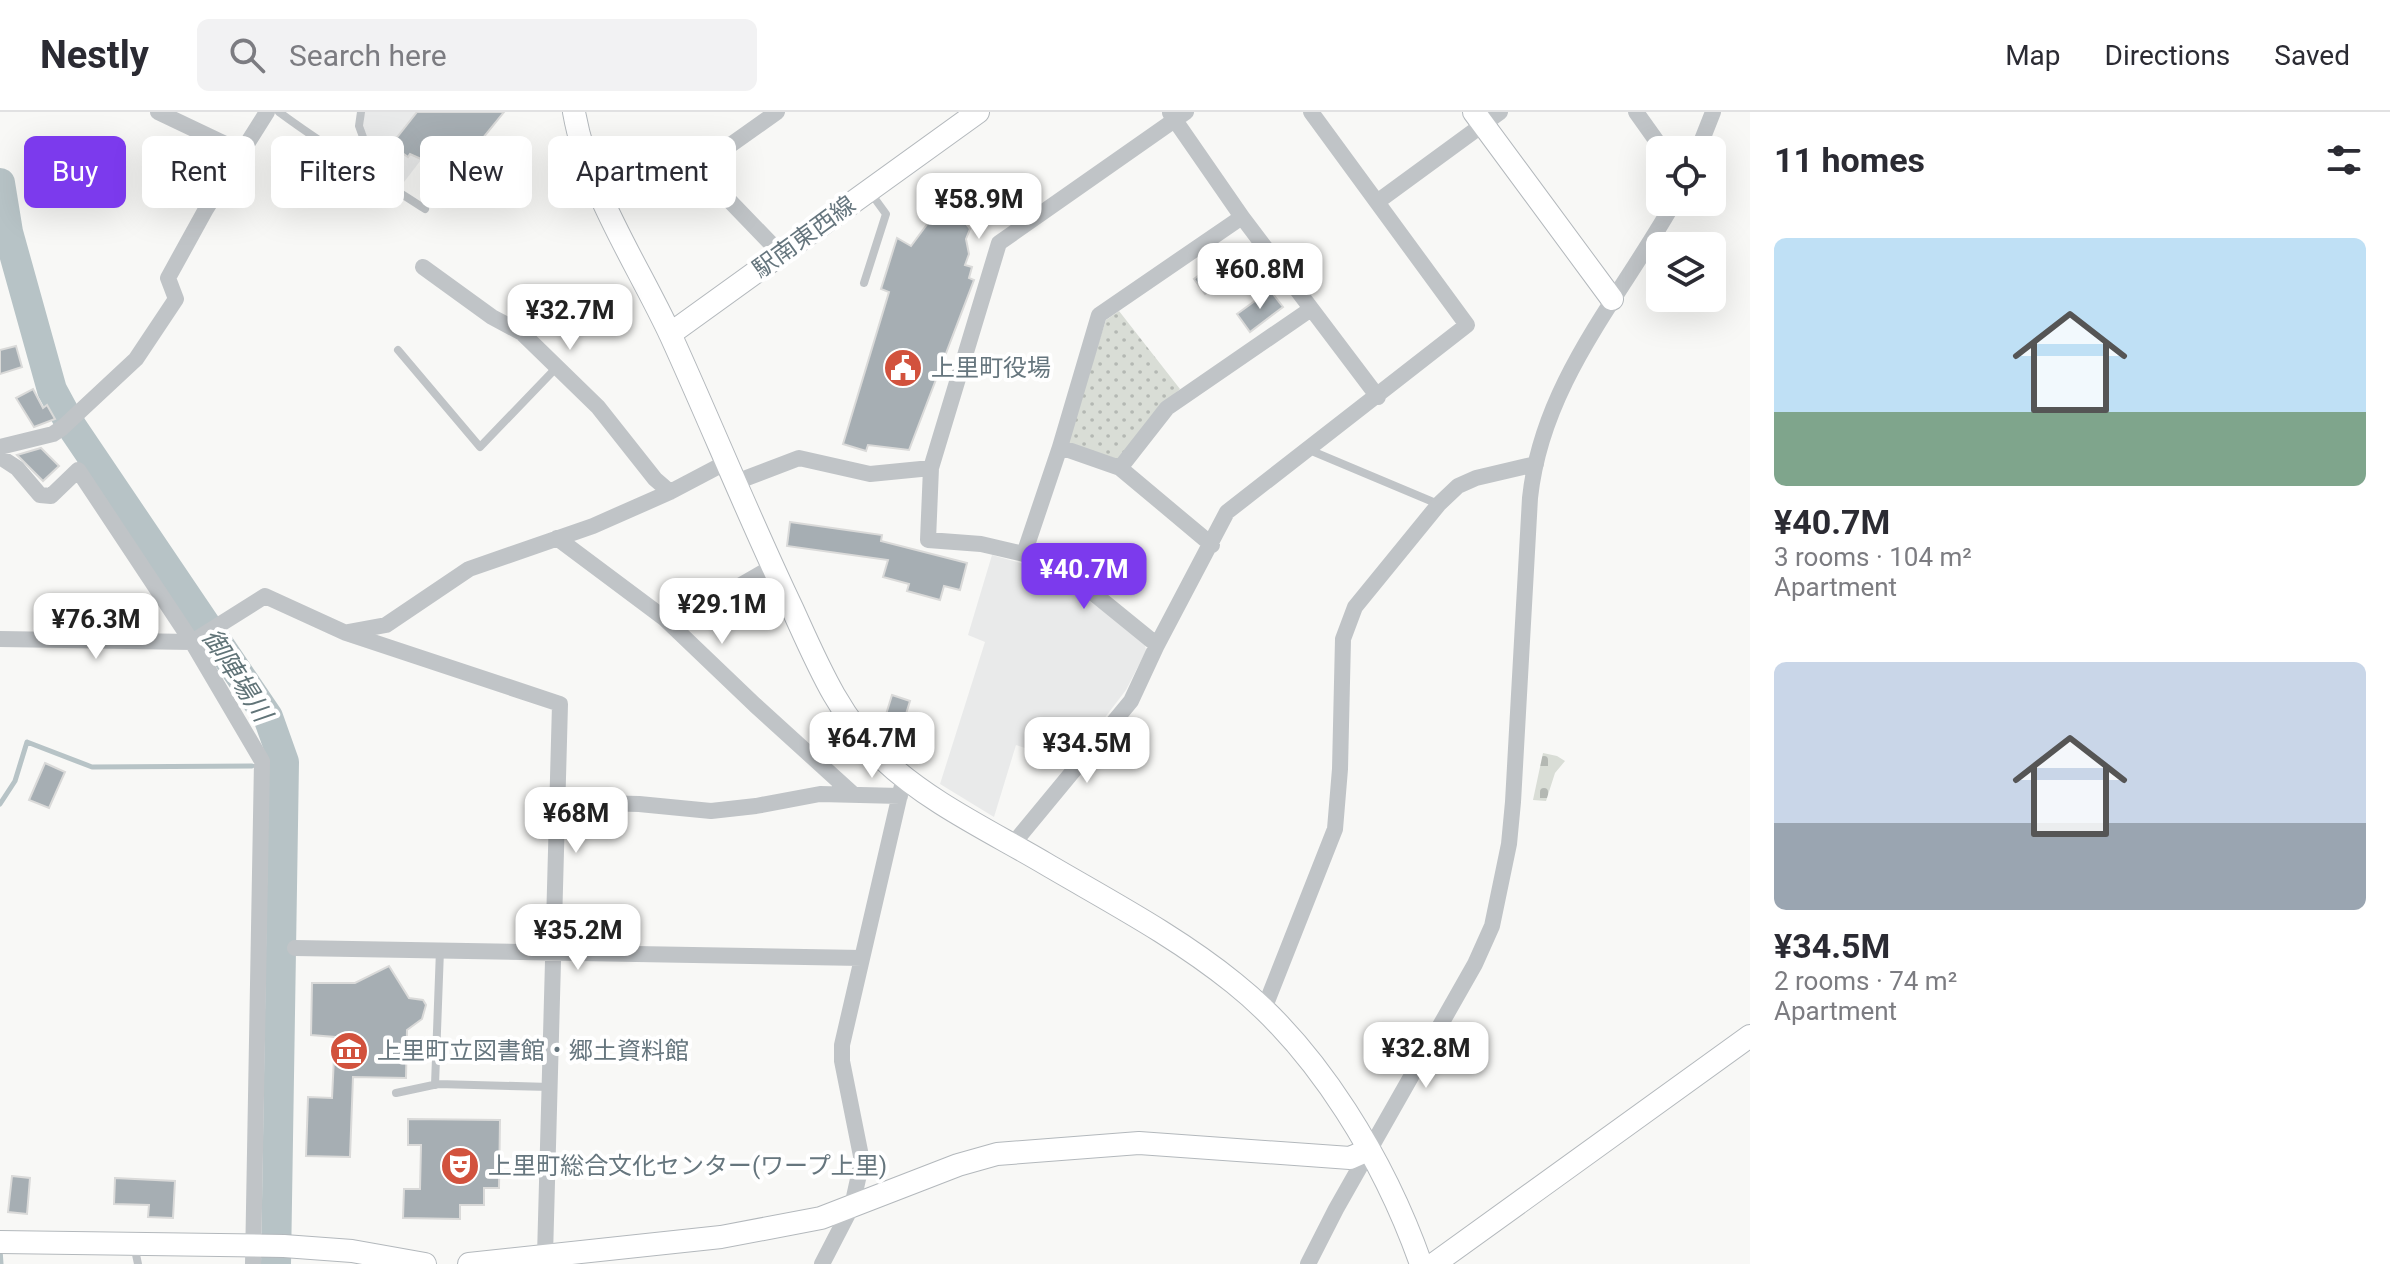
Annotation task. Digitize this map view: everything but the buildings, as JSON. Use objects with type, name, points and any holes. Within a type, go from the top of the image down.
[{"type":"street","points":[[158,112],[208,136]]},
{"type":"street","points":[[252,136],[267,112]]},
{"type":"street","points":[[574,112],[589,168],[670,334],[772,567],[841,710],[857,732],[902,786],[1013,844],[1178,943],[1227,977],[1264,1009],[1323,1078],[1368,1150],[1408,1227],[1421,1264]]},
{"type":"street","points":[[777,112],[698,168],[780,253]]},
{"type":"street","name":"駅南東西線","points":[[670,334],[978,112]]},
{"type":"street","points":[[1013,844],[1131,701],[1227,512],[1467,325],[1311,112]]},
{"type":"street","points":[[1636,112],[1653,136]]},
{"type":"street","points":[[1704,136],[1713,112]]},
{"type":"street","points":[[1157,645],[1066,571],[1024,554],[981,544],[928,540],[931,468],[999,243],[1177,115],[1242,217],[1378,397]]},
{"type":"street","points":[[1377,202],[1486,116],[1612,299]]},
{"type":"street","points":[[0,447],[53,434],[136,359],[176,299],[168,278],[209,208]]},
{"type":"street","points":[[1308,1264],[1368,1150],[1475,964],[1492,926],[1509,844],[1513,802],[1530,498],[1536,464],[1556,400],[1573,363],[1666,216]]},
{"type":"street","points":[[1024,554],[1099,315],[1242,217]]},
{"type":"street","points":[[423,267],[492,317],[522,333],[598,407],[655,479],[670,492]]},
{"type":"street","points":[[1120,468],[1167,408],[1311,309]]},
{"type":"street","points":[[1060,447],[1120,468],[1212,545]]},
{"type":"street","points":[[0,457],[17,468],[40,495],[51,496],[78,470],[194,641],[262,761],[253,1255]]},
{"type":"street","points":[[346,633],[386,625],[469,569],[593,526],[670,492],[732,472],[799,458],[870,474],[931,468]]},
{"type":"street","points":[[1264,1009],[1335,829],[1340,769],[1343,639],[1355,607],[1439,504],[1458,486],[1476,478],[1536,464]]},
{"type":"street","points":[[557,538],[672,625],[854,795]]},
{"type":"street","points":[[672,625],[772,567]]},
{"type":"street","points":[[0,639],[194,641],[265,596],[346,633],[560,704],[550,1087],[550,1258]]},
{"type":"street","points":[[558,802],[639,804],[711,811],[820,794],[854,795],[902,786]]},
{"type":"street","points":[[822,1264],[852,1206],[862,1161],[842,1061],[842,1045],[902,786]]},
{"type":"street","points":[[295,948],[862,958]]},
{"type":"street","points":[[1434,1264],[1750,1036]]},
{"type":"street","points":[[469,1264],[614,1256],[821,1218],[958,1165],[997,1154],[1139,1143],[1350,1158],[1368,1150]]},
{"type":"street","points":[[0,1242],[136,1253],[253,1255],[284,1246],[352,1251],[425,1264]]},
{"type":"lane","points":[[279,112],[311,136]]},
{"type":"lane","points":[[361,112],[359,126],[363,136]]},
{"type":"lane","points":[[864,283],[886,214],[869,190]]},
{"type":"lane","points":[[404,195],[425,209]]},
{"type":"lane","points":[[398,350],[480,447],[557,367]]},
{"type":"lane","points":[[1307,449],[1439,504]]},
{"type":"lane","points":[[435,1085],[440,950]]},
{"type":"lane","points":[[396,1093],[435,1085],[550,1087]]},
{"type":"shaded area","points":[[364,112],[504,112],[485,136],[420,136],[420,161],[404,182],[404,136],[367,136],[363,128]]},
{"type":"shaded area","points":[[992,555],[1059,574],[1145,644],[1146,651],[1126,690],[1070,763],[1016,745],[994,817],[940,784],[985,642],[968,635]]},
{"type":"green space","points":[[1119,311],[1180,389],[1164,403],[1117,460],[1071,447],[1067,438],[1106,320]]},
{"type":"green space","points":[[1543,753],[1565,761],[1555,773],[1546,801],[1533,800]]},
{"type":"waterway","name":"御陣場川","points":[[0,183],[8,232],[52,390],[72,427],[268,717],[284,762],[276,1264]]},
{"type":"waterway","points":[[0,804],[15,781],[27,742],[92,767],[252,766]]},
{"type":"waterway","points":[[272,763],[284,762]]},
{"type":"waterway","points":[[0,1249],[1,1264]]},
{"type":"place","name":"上里町役場","points":[[903,368]]},
{"type":"place","name":"上里町立図書館・郷土資料館","points":[[349,1051]]},
{"type":"place","name":"上里町総合文化センター(ワープ上里)","points":[[460,1166]]}]
